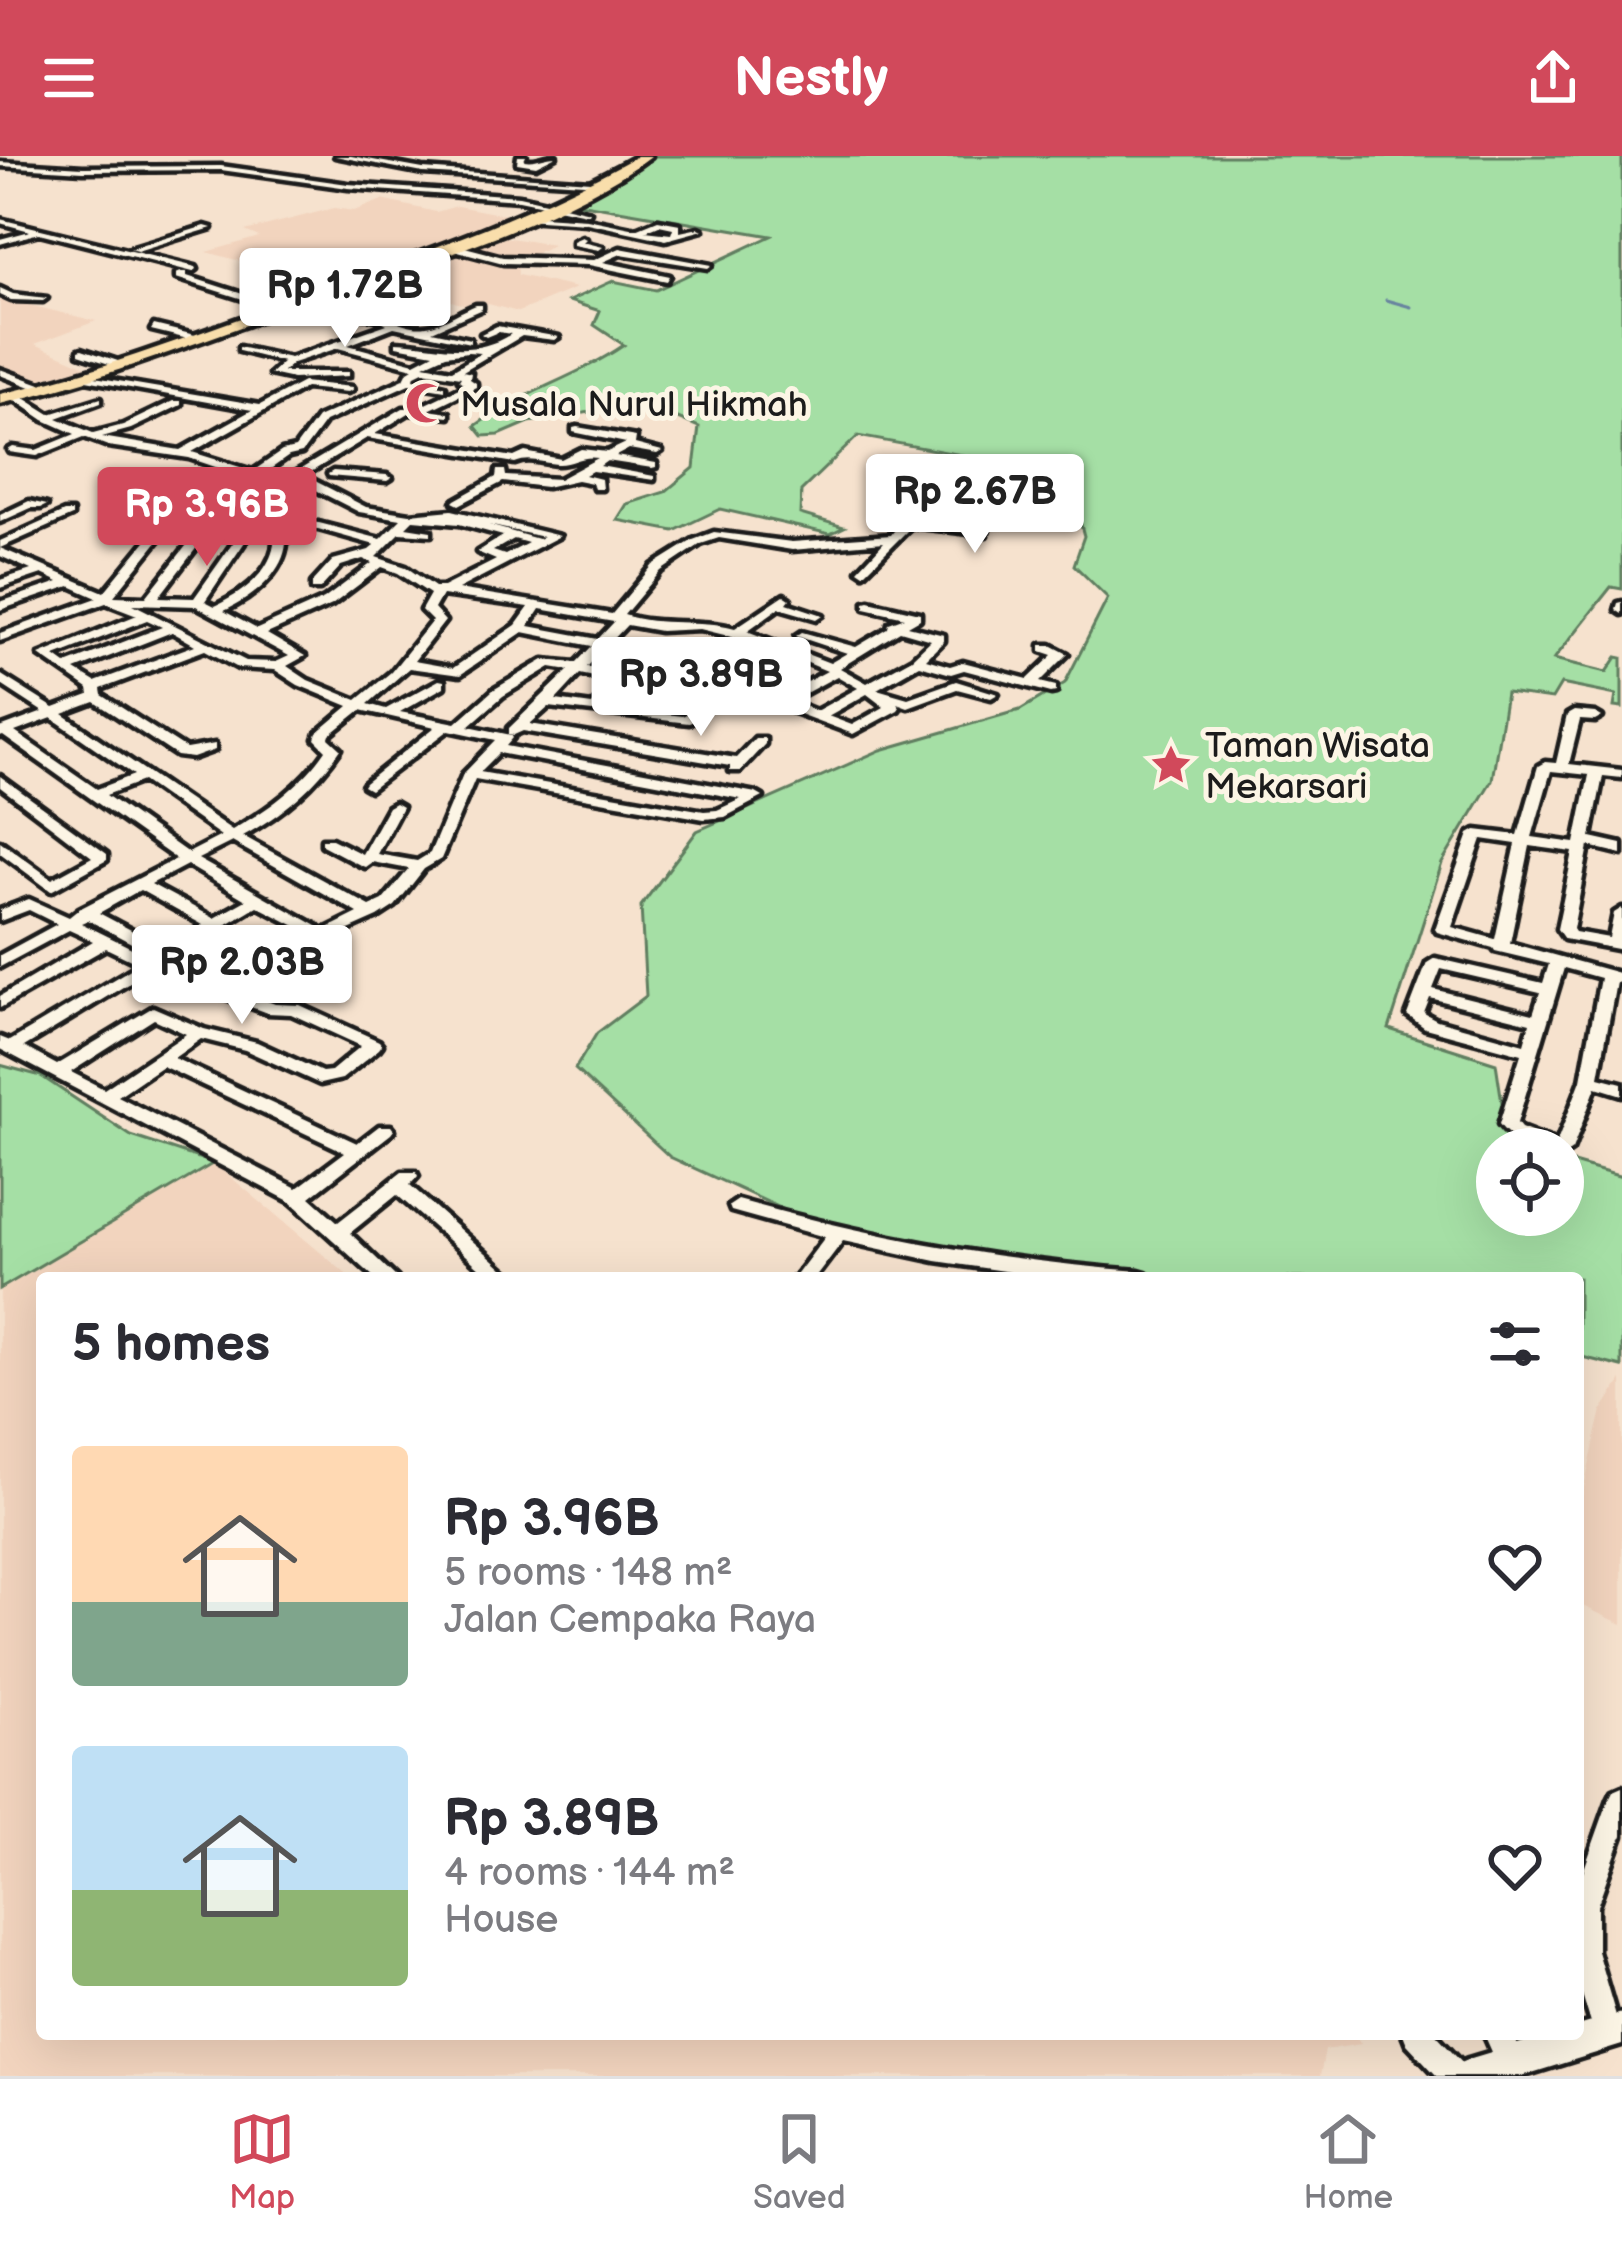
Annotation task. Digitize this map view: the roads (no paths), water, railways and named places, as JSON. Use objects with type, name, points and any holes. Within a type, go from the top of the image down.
[{"type":"main road","points":[[7,398],[122,365],[457,248],[645,156]]},
{"type":"street","points":[[339,156],[423,171],[600,182]]},
{"type":"street","points":[[354,161],[370,156]]},
{"type":"street","points":[[522,156],[520,161],[534,164],[552,156]]},
{"type":"street","points":[[0,162],[83,169],[200,166],[504,197],[586,212]]},
{"type":"street","points":[[527,217],[587,221],[670,237]]},
{"type":"street","points":[[0,221],[194,270],[181,277],[287,306],[380,316],[423,298],[442,306]]},
{"type":"street","points":[[635,233],[662,222],[677,226],[670,237]]},
{"type":"street","points":[[123,250],[205,229],[176,228]]},
{"type":"street","points":[[0,242],[39,230]]},
{"type":"street","points":[[646,254],[654,243],[699,230]]},
{"type":"street","points":[[582,239],[576,243],[599,247]]},
{"type":"street","points":[[575,261],[610,239]]},
{"type":"street","points":[[140,256],[176,246]]},
{"type":"street","points":[[457,248],[502,260],[595,263],[667,278]]},
{"type":"street","points":[[610,254],[690,267]]},
{"type":"street","points":[[595,263],[610,254],[646,254],[708,266]]},
{"type":"street","points":[[0,291],[14,298],[43,298]]},
{"type":"street","points":[[423,332],[479,308]]},
{"type":"street","points":[[380,316],[392,325],[489,351]]},
{"type":"street","points":[[346,374],[296,378],[275,374],[290,361],[392,325]]},
{"type":"street","points":[[154,328],[196,338]]},
{"type":"street","points":[[408,381],[411,373],[441,352],[481,332],[496,329],[554,338]]},
{"type":"street","points":[[455,372],[520,333]]},
{"type":"street","points":[[399,344],[441,352]]},
{"type":"street","points":[[338,345],[468,375],[464,380],[471,386],[419,411]]},
{"type":"street","points":[[242,349],[290,361]]},
{"type":"street","points":[[82,352],[122,365]]},
{"type":"street","points":[[305,357],[349,388]]},
{"type":"street","points":[[369,365],[385,358]]},
{"type":"street","points":[[0,372],[45,389]]},
{"type":"street","points":[[183,453],[325,373]]},
{"type":"street","points":[[86,377],[262,409]]},
{"type":"street","points":[[254,475],[284,453],[298,451],[321,420],[408,381],[440,388]]},
{"type":"street","points":[[0,962],[257,824],[315,774],[334,749],[322,739],[324,733],[363,705],[438,624],[428,610],[439,591],[554,535],[452,513],[410,517],[364,509],[311,483],[239,472],[183,453],[128,447],[87,436],[7,398]]},
{"type":"street","points":[[48,418],[97,400]]},
{"type":"street","points":[[13,450],[37,453],[127,427],[176,403]]},
{"type":"street","points":[[292,479],[407,410],[445,416]]},
{"type":"street","points":[[577,430],[635,439],[657,451]]},
{"type":"street","points":[[365,435],[593,467],[651,472],[608,457],[577,453],[562,462]]},
{"type":"street","points":[[459,502],[501,478],[557,486],[579,478],[635,439]]},
{"type":"street","points":[[239,472],[262,455]]},
{"type":"street","points":[[501,478],[499,474],[523,456]]},
{"type":"street","points":[[865,571],[965,464]]},
{"type":"street","points":[[311,483],[337,471],[387,478]]},
{"type":"street","points":[[579,478],[597,482],[598,487]]},
{"type":"street","points":[[874,481],[934,492]]},
{"type":"street","points":[[149,482],[153,492],[232,509],[224,518],[315,525],[381,543]]},
{"type":"street","points":[[108,600],[184,501]]},
{"type":"street","points":[[906,523],[982,533],[992,503]]},
{"type":"street","points":[[0,519],[29,504],[41,505]]},
{"type":"street","points":[[151,599],[223,506]]},
{"type":"street","points":[[4,553],[68,514]]},
{"type":"street","points":[[258,633],[328,602],[410,517]]},
{"type":"street","points":[[433,517],[539,542]]},
{"type":"street","points":[[198,602],[254,521]]},
{"type":"street","points":[[216,610],[247,596],[263,576],[284,540],[278,523]]},
{"type":"street","points":[[396,529],[427,533]]},
{"type":"street","points":[[3,732],[187,859],[322,936],[372,914],[397,896],[419,866],[441,850],[470,774],[580,669],[650,574],[697,542],[718,534],[798,546],[892,538]]},
{"type":"street","points":[[507,560],[484,551],[511,536]]},
{"type":"street","points":[[0,637],[108,600],[151,599],[198,602],[300,656],[278,666],[243,665],[148,615],[108,600],[39,571],[4,553]]},
{"type":"street","points":[[316,586],[337,563],[375,558],[439,591],[660,627],[697,624],[737,632],[910,704],[956,686],[991,694]]},
{"type":"street","points":[[0,584],[39,571]]},
{"type":"street","points":[[0,606],[67,583]]},
{"type":"street","points":[[737,632],[781,602],[817,615]]},
{"type":"street","points":[[404,663],[455,672],[521,628],[536,604]]},
{"type":"street","points":[[869,604],[916,615],[780,701],[857,729],[893,707],[875,690]]},
{"type":"street","points":[[148,615],[45,653],[182,752],[194,754],[209,747]]},
{"type":"street","points":[[815,717],[875,690],[940,637],[893,626]]},
{"type":"street","points":[[65,669],[172,628]]},
{"type":"street","points":[[521,628],[602,644]]},
{"type":"street","points":[[802,636],[858,652]]},
{"type":"street","points":[[546,704],[684,720],[696,715],[713,689],[768,645]]},
{"type":"street","points":[[3,732],[204,646]]},
{"type":"street","points":[[1032,683],[1062,654],[1046,648]]},
{"type":"street","points":[[916,661],[1051,689]]},
{"type":"street","points":[[460,726],[498,693],[549,662],[620,680],[595,710]]},
{"type":"street","points":[[278,666],[321,691],[443,728],[460,726],[499,743],[756,797],[712,815],[470,774]]},
{"type":"street","points":[[0,678],[233,837],[372,914]]},
{"type":"street","points":[[390,712],[439,684]]},
{"type":"street","points":[[0,700],[18,692]]},
{"type":"street","points":[[1562,766],[1574,715],[1594,717]]},
{"type":"street","points":[[519,726],[739,763]]},
{"type":"street","points":[[370,786],[443,728]]},
{"type":"street","points":[[721,788],[760,740]]},
{"type":"street","points":[[1501,948],[1544,766],[1622,774]]},
{"type":"street","points":[[1597,770],[1566,932],[1619,945],[1622,914]]},
{"type":"street","points":[[94,795],[144,776]]},
{"type":"street","points":[[0,780],[102,857],[51,886],[0,846]]},
{"type":"street","points":[[636,803],[695,828]]},
{"type":"street","points":[[367,859],[395,807]]},
{"type":"street","points":[[1568,1128],[1590,1080],[1616,977],[1442,929],[1475,834],[1622,849]]},
{"type":"street","points":[[327,842],[407,882]]},
{"type":"street","points":[[367,859],[419,866]]},
{"type":"street","points":[[140,884],[214,925]]},
{"type":"street","points":[[6,1044],[257,900]]},
{"type":"street","points":[[0,916],[28,904],[75,918],[273,1009],[295,1009],[373,1046],[336,1075],[320,1078],[251,1046],[198,1033],[151,1012],[61,1071]]},
{"type":"street","points":[[75,918],[102,943],[155,958]]},
{"type":"street","points":[[0,1003],[102,943]]},
{"type":"street","points":[[1531,1052],[1417,1017],[1435,963],[1546,989]]},
{"type":"street","points":[[1511,1128],[1508,1124],[1557,963]]},
{"type":"street","points":[[1424,991],[1541,1021]]},
{"type":"street","points":[[103,1098],[198,1033]]},
{"type":"street","points":[[6,1044],[298,1197],[381,1272]]},
{"type":"street","points":[[162,1059],[359,1150]]},
{"type":"street","points":[[1590,1080],[1622,1089]]},
{"type":"street","points":[[298,1197],[385,1130]]},
{"type":"street","points":[[338,1232],[404,1181],[498,1272]]},
{"type":"street","points":[[738,1206],[895,1249],[1042,1272]]},
{"type":"street","points":[[809,1272],[838,1234]]},
{"type":"street","points":[[1584,1921],[1590,1884],[1622,1799]]},
{"type":"street","points":[[1584,1947],[1587,1968],[1615,2031],[1584,2035]]},
{"type":"street","points":[[1423,2040],[1456,2076]]},
{"type":"street","points":[[1468,2076],[1504,2047],[1553,2040]]},
{"type":"waterway","points":[[1386,300],[1411,307]]},
{"type":"place","name":"Musala Nurul Hikmah","points":[[426,403]]},
{"type":"place","name":"Taman Wisata Mekarsari","points":[[1171,765]]}]
